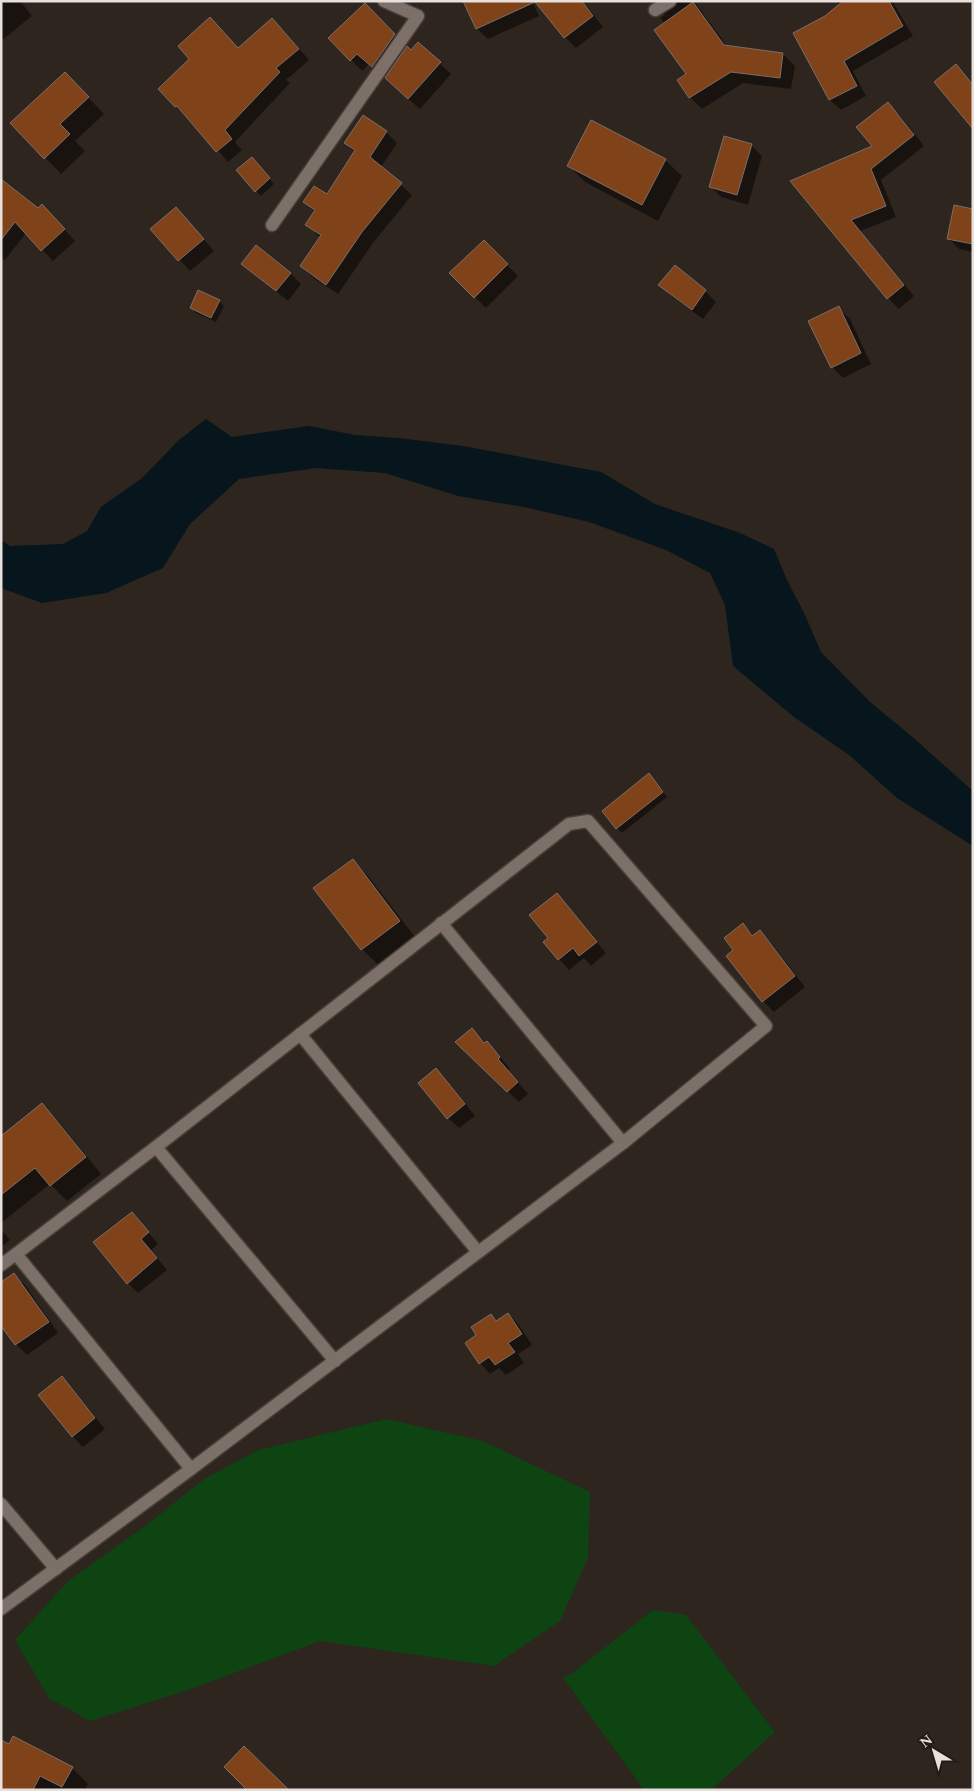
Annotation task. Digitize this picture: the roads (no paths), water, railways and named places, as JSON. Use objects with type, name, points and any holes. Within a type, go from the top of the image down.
[{"type":"street","points":[[272,225],[418,16],[384,1]]},
{"type":"street","points":[[655,10],[670,1]]},
{"type":"street","points":[[1,1265],[156,1147],[569,824],[588,821],[766,1026],[623,1143],[191,1469],[1,1609]]},
{"type":"street","points":[[441,923],[623,1143]]},
{"type":"street","points":[[300,1034],[478,1252]]},
{"type":"street","points":[[156,1147],[335,1361]]},
{"type":"street","points":[[16,1254],[191,1469]]},
{"type":"street","points":[[1,1504],[56,1569]]}]
